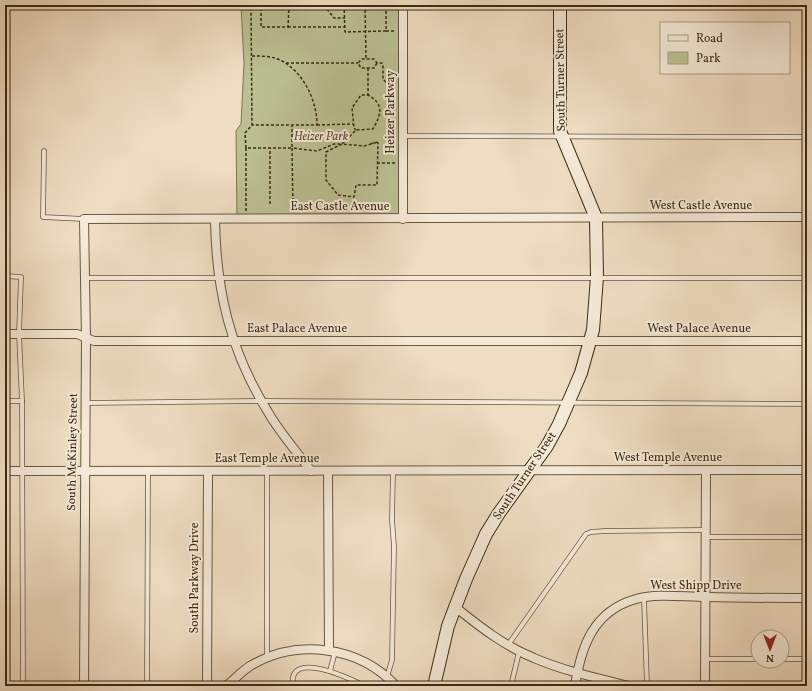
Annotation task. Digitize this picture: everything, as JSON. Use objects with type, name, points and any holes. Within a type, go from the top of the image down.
[{"type":"main road","name":"South Turner Street","points":[[434,686],[443,643],[454,606],[486,534],[528,470],[547,446],[569,403],[581,373],[595,316],[597,277],[596,218],[561,136],[560,5]]},
{"type":"street","name":"Heizer Parkway","points":[[403,5],[403,219]]},
{"type":"street","name":"West Castle Avenue","points":[[596,218],[807,217]]},
{"type":"street","name":"East Castle Avenue","points":[[84,219],[596,218]]},
{"type":"street","name":"South McKinley Street","points":[[84,219],[86,338],[84,471],[84,686]]},
{"type":"street","points":[[215,219],[218,278],[234,341],[246,372],[268,413],[311,471]]},
{"type":"street","name":"East Palace Avenue","points":[[5,334],[77,334],[94,341],[590,341]]},
{"type":"street","name":"West Palace Avenue","points":[[590,341],[807,341]]},
{"type":"street","name":"East Temple Avenue","points":[[5,471],[528,470]]},
{"type":"street","name":"West Temple Avenue","points":[[528,470],[807,470]]},
{"type":"street","points":[[705,686],[704,597],[706,470]]},
{"type":"street","name":"South Parkway Drive","points":[[207,686],[208,471]]},
{"type":"street","points":[[328,471],[332,650]]},
{"type":"street","name":"West Shipp Drive","points":[[575,686],[583,648],[595,627],[614,609],[635,599],[704,597],[807,598]]},
{"type":"street","points":[[454,606],[508,645],[534,658],[577,672],[629,686]]},
{"type":"street","points":[[226,686],[249,667],[267,658],[294,651],[332,650],[361,660],[387,677],[396,686]]},
{"type":"lane","points":[[403,136],[807,137]]},
{"type":"lane","points":[[44,152],[43,217],[84,219]]},
{"type":"lane","points":[[5,276],[21,276],[19,334],[22,402],[23,686]]},
{"type":"lane","points":[[85,278],[807,278]]},
{"type":"lane","points":[[5,401],[22,402]]},
{"type":"lane","points":[[85,403],[262,402],[807,404]]},
{"type":"lane","points":[[147,686],[148,470]]},
{"type":"lane","points":[[267,471],[267,658]]},
{"type":"lane","points":[[387,677],[392,660],[393,631],[393,471]]},
{"type":"lane","points":[[508,645],[586,534],[591,532],[606,531],[807,537]]},
{"type":"lane","points":[[644,598],[647,686]]},
{"type":"lane","points":[[330,671],[332,650]]},
{"type":"lane","points":[[511,686],[519,651]]},
{"type":"lane","points":[[704,659],[750,659]]},
{"type":"lane","points":[[790,659],[807,659]]},
{"type":"lane","points":[[293,686],[292,681],[295,674],[300,670],[310,667],[330,671],[365,686]]},
{"type":"path","points":[[246,219],[245,133],[252,125],[251,5]]},
{"type":"path","points":[[288,27],[289,5]]},
{"type":"path","points":[[324,5],[334,18],[345,18]]},
{"type":"path","points":[[344,5],[345,32],[395,32]]},
{"type":"path","points":[[365,5],[366,59]]},
{"type":"path","points":[[386,5],[386,32]]},
{"type":"path","points":[[289,9],[261,9],[261,27],[345,27]]},
{"type":"path","points":[[252,56],[266,56],[285,63],[296,72],[306,86],[317,115],[317,125]]},
{"type":"path","points":[[285,63],[358,63],[362,59],[374,59],[377,63],[382,63],[383,79],[396,93]]},
{"type":"path","points":[[358,63],[361,68],[374,68],[377,63]]},
{"type":"path","points":[[368,68],[368,95]]},
{"type":"path","points":[[356,130],[352,112],[354,104],[361,95],[368,95],[378,103],[380,108],[378,119],[372,128],[356,130],[342,144],[326,152],[326,180],[338,195],[354,196],[356,185],[377,185],[376,163],[378,142]]},
{"type":"path","points":[[252,125],[354,124]]},
{"type":"path","points":[[292,125],[293,219]]},
{"type":"path","points":[[246,148],[292,148],[317,152],[334,144],[364,146],[378,142]]},
{"type":"path","points":[[370,144],[378,142]]},
{"type":"path","points":[[270,148],[270,204]]},
{"type":"path","points":[[376,163],[403,163]]},
{"type":"green space","name":"Heizer Park","points":[[241,5],[403,5],[403,219],[237,219],[236,131],[241,124],[244,63]]}]
